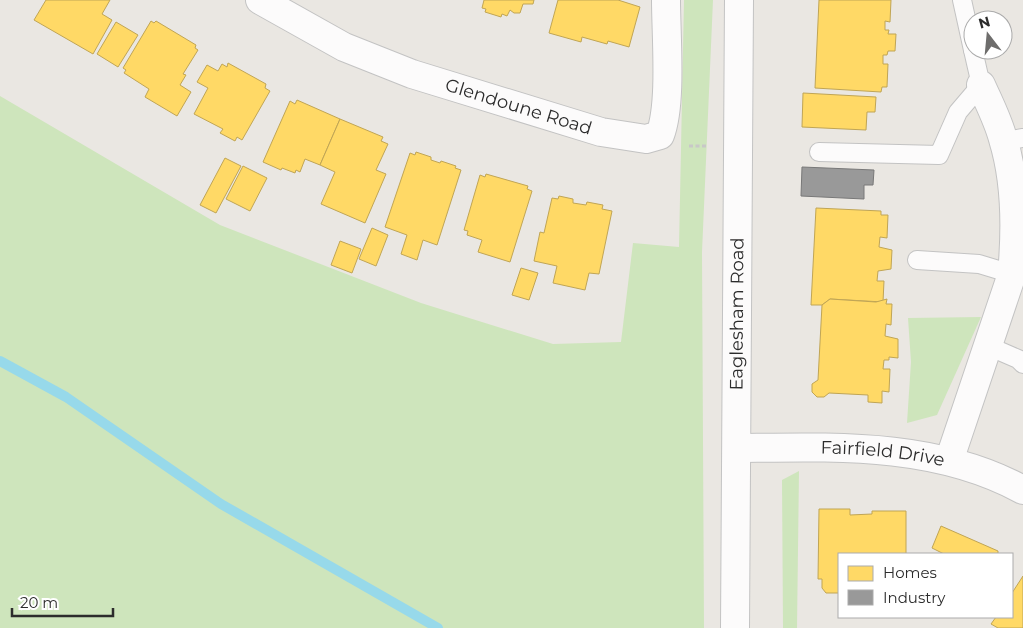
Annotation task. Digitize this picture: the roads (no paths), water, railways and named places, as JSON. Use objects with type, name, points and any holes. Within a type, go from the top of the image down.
[{"type":"street","name":"Glendoune Road","points":[[260,0],[344,47],[412,74],[601,132],[651,138],[660,135],[663,126],[666,82],[666,0]]},
{"type":"street","name":"Eaglesham Road","points":[[735,628],[737,448],[736,165],[739,0]]},
{"type":"street","points":[[949,461],[1012,274],[1014,246],[1012,196],[1014,140],[996,117],[981,85]]},
{"type":"street","name":"Fairfield Drive","points":[[737,448],[844,447],[894,451],[949,461],[1008,482],[1023,490]]},
{"type":"lane","points":[[819,152],[939,155],[958,112],[981,85],[975,60]]},
{"type":"lane","points":[[917,260],[979,264],[1012,274]]},
{"type":"lane","points":[[988,346],[1018,359],[1023,364]]},
{"type":"waterway","points":[[0,361],[66,397],[221,504],[438,628]]}]
